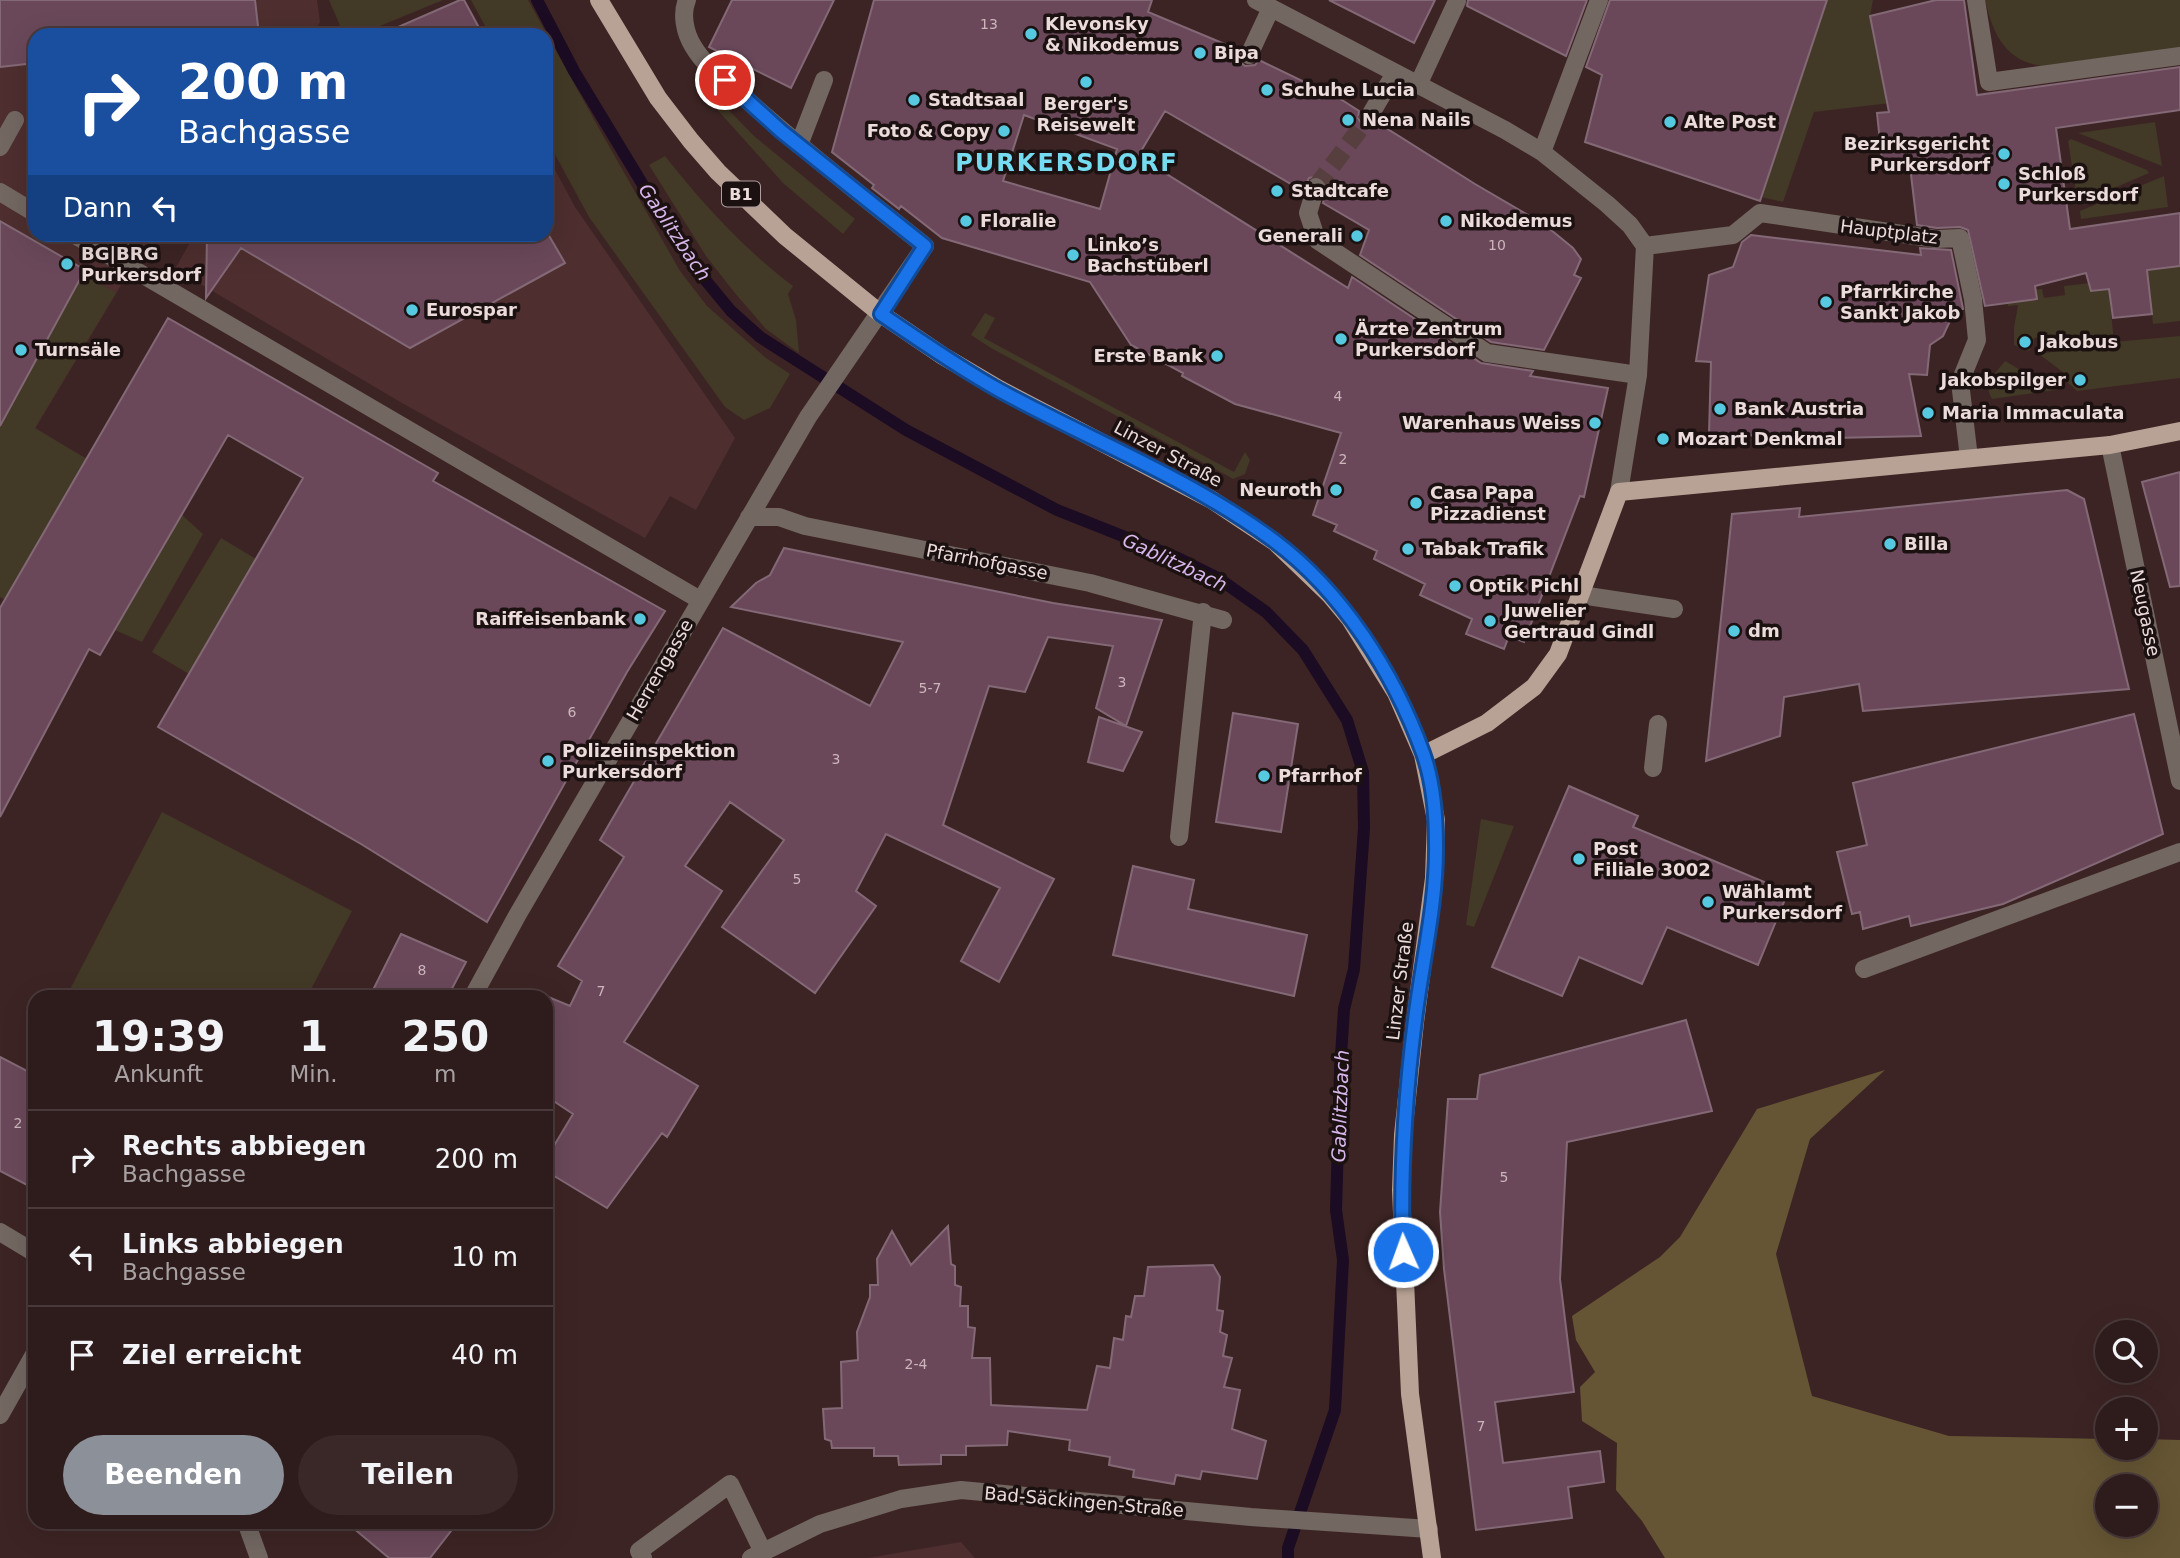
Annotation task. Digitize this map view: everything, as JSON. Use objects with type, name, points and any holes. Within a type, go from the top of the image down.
[{"type":"main road","name":"Linzer Straße","points":[[599,0],[658,98],[691,142],[718,172],[785,236],[881,314],[943,356],[999,389],[1212,500],[1275,541],[1315,579],[1350,619],[1396,693],[1423,755],[1433,799],[1436,849],[1415,1022],[1401,1190],[1410,1394],[1432,1558]]},
{"type":"main road","points":[[1423,755],[1487,723],[1534,687],[1558,654],[1619,492],[2110,445],[2180,431]]},
{"type":"street","points":[[687,0],[684,8],[685,27],[693,46],[725,80],[799,145],[925,246],[881,314]]},
{"type":"street","points":[[1542,152],[1599,0]]},
{"type":"street","points":[[1976,0],[1989,82],[2180,55]]},
{"type":"street","points":[[1418,85],[1457,1]]},
{"type":"street","points":[[1249,55],[1264,4],[1542,152],[1630,225],[1645,246],[1637,375],[1619,492]]},
{"type":"street","points":[[1369,117],[1395,73]]},
{"type":"street","points":[[799,145],[824,80]]},
{"type":"street","points":[[0,147],[15,120]]},
{"type":"street","points":[[1316,187],[1308,213],[1317,240],[1487,353],[1637,375]]},
{"type":"street","points":[[0,192],[28,208]]},
{"type":"street","name":"Hauptplatz","points":[[1645,246],[1733,235],[1760,213],[1936,239],[1960,239],[1973,299],[1977,340],[1961,382],[1969,458]]},
{"type":"street","points":[[87,242],[700,600]]},
{"type":"street","points":[[113,258],[122,242]]},
{"type":"street","name":"Herrengasse","points":[[477,990],[748,517],[808,417],[881,314]]},
{"type":"street","name":"Neugasse","points":[[2110,445],[2180,781]]},
{"type":"street","name":"Pfarrhofgasse","points":[[748,517],[779,517],[805,526],[1090,583],[1203,612],[1223,620]]},
{"type":"street","points":[[1581,595],[1674,610]]},
{"type":"street","points":[[1179,837],[1203,612]]},
{"type":"street","points":[[1653,768],[1658,724]]},
{"type":"street","points":[[1864,969],[2180,852]]},
{"type":"street","points":[[0,1232],[28,1249]]},
{"type":"street","points":[[0,1415],[28,1365]]},
{"type":"street","points":[[643,1558],[639,1551],[730,1484],[757,1555]]},
{"type":"street","name":"Bad-Säckingen-Straße","points":[[757,1555],[820,1524],[901,1499],[961,1490],[1251,1517],[1429,1529]]},
{"type":"street","points":[[249,1529],[259,1558]]},
{"type":"shaded area","name":"BG|BRG Purkersdorf","points":[[0,0],[317,0],[320,22],[316,28],[28,28],[28,242],[147,242],[0,487]]},
{"type":"shaded area","points":[[329,0],[443,0],[375,28],[341,28]]},
{"type":"shaded area","points":[[471,0],[528,0],[543,28],[486,28]]},
{"type":"shaded area","points":[[1827,0],[1873,0],[1870,16],[1878,56],[1933,98],[1814,112],[1783,202],[1761,197]]},
{"type":"shaded area","points":[[1985,0],[2180,0],[2180,48],[2041,66],[2028,63],[2018,58],[2002,43],[1996,34]]},
{"type":"shaded area","points":[[553,45],[680,271],[707,306],[766,358],[790,374],[770,408],[744,420],[725,407],[589,217],[553,151]]},
{"type":"shaded area","points":[[718,99],[754,136],[855,219],[843,234],[783,183],[713,105]]},
{"type":"shaded area","points":[[2155,122],[2162,166],[2078,133]]},
{"type":"shaded area","points":[[2071,139],[2149,173],[2084,201],[2077,197],[2068,141]]},
{"type":"shaded area","points":[[665,156],[725,225],[793,286],[788,294],[796,320],[799,353],[766,329],[706,256],[649,165]]},
{"type":"shaded area","points":[[553,166],[575,207],[735,438],[696,510],[670,496],[645,538],[402,403],[175,269],[189,244],[185,242],[553,242]]},
{"type":"shaded area","points":[[2164,176],[2168,207],[2081,219],[2080,211]]},
{"type":"shaded area","points":[[2180,266],[2180,321],[2153,324],[2147,270]]},
{"type":"shaded area","points":[[83,274],[116,293],[35,428],[87,459],[5,600],[0,597],[0,426]]},
{"type":"shaded area","points":[[2108,281],[2114,342],[2180,336],[2180,378],[2077,391],[2065,380],[2064,373],[2039,354],[2071,349],[2070,334],[2034,338],[2029,351],[2014,345],[2018,305],[2008,306],[2006,293],[2042,289],[2044,298],[2065,295],[2064,286]]},
{"type":"shaded area","points":[[985,313],[995,318],[984,338],[1234,472],[1245,452],[1250,460],[1245,474],[1233,479],[991,348],[971,335]]},
{"type":"shaded area","points":[[2005,361],[2055,390],[1992,399],[1989,383]]},
{"type":"shaded area","points":[[182,515],[203,534],[142,642],[115,630]]},
{"type":"shaded area","points":[[221,538],[256,559],[189,674],[152,652]]},
{"type":"shaded area","points":[[162,812],[352,911],[311,990],[70,990]]},
{"type":"shaded area","points":[[1481,819],[1514,826],[1474,927],[1466,925]]},
{"type":"shaded area","points":[[1885,1070],[1810,1139],[1776,1254],[1812,1396],[1949,1436],[2095,1439],[2095,1460],[2158,1460],[2158,1439],[2180,1440],[2180,1558],[1665,1558],[1642,1521],[1616,1490],[1617,1443],[1582,1421],[1580,1387],[1595,1372],[1576,1340],[1572,1316],[1660,1257],[1680,1237],[1757,1109]]},
{"type":"shaded area","points":[[961,1542],[975,1558],[868,1558],[879,1556]]},
{"type":"building","points":[[0,0],[255,0],[258,28],[28,28],[28,64],[0,67]]},
{"type":"building","points":[[464,0],[479,28],[396,28]]},
{"type":"building","points":[[732,0],[834,0],[791,88],[709,47]]},
{"type":"building","points":[[874,0],[1152,0],[1148,12],[1239,50],[1239,61],[1245,66],[1255,65],[1259,60],[1342,100],[1359,111],[1358,118],[1363,126],[1370,128],[1378,123],[1545,225],[1573,248],[1581,259],[1574,275],[1581,278],[1544,350],[1491,342],[1360,255],[1369,230],[1323,203],[1327,185],[1320,176],[1309,178],[1303,191],[1165,111],[1138,156],[1348,288],[1352,277],[1481,363],[1533,371],[1530,376],[1608,388],[1584,497],[1580,496],[1524,642],[1509,636],[1504,649],[1466,634],[1472,619],[1420,595],[1425,584],[1374,559],[1377,551],[1334,531],[1337,525],[1313,515],[1341,433],[1235,404],[1182,376],[1183,373],[1131,345],[1090,282],[942,238],[901,206],[899,209],[872,188],[874,185],[832,152]],"holes":[[[1024,115],[1117,149],[1100,209],[1003,181]]]},
{"type":"building","points":[[1329,0],[1435,0],[1414,43]]},
{"type":"building","points":[[1468,0],[1587,0],[1566,56],[1467,6]]},
{"type":"building","points":[[1610,0],[1827,0],[1760,201],[1585,142],[1602,75],[1586,67]]},
{"type":"building","name":"Schloß Purkersdorf","points":[[1936,0],[1964,0],[1977,95],[2180,67],[2180,110],[2056,128],[2070,229],[2180,213],[2180,266],[2147,270],[2152,314],[2113,318],[2109,289],[2091,291],[2086,273],[2035,286],[2037,299],[1985,306],[1968,230],[1960,227],[1917,225],[1909,158],[1882,161],[1877,113],[1889,112],[1870,16]]},
{"type":"building","name":"Turnsäle","points":[[0,221],[28,237],[28,242],[36,242],[85,270],[0,426]]},
{"type":"building","points":[[1751,235],[1921,255],[1920,248],[1951,250],[1963,309],[1955,310],[1943,336],[1930,345],[1927,375],[1909,374],[1921,436],[1833,438],[1709,434],[1711,362],[1696,361],[1709,275],[1733,267],[1742,242]]},
{"type":"building","name":"Eurospar","points":[[207,242],[553,242],[565,263],[410,348],[241,248],[206,298]]},
{"type":"building","points":[[168,318],[438,473],[433,481],[665,611],[627,672],[487,922],[361,844],[158,727],[303,478],[228,435],[100,655],[89,649],[0,817],[0,608]]},
{"type":"building","points":[[2180,472],[2180,586],[2170,587],[2142,482]]},
{"type":"building","points":[[2067,490],[2084,499],[2129,689],[1863,711],[1859,684],[1784,697],[1780,736],[1706,761],[1732,514],[1800,508],[1799,517]]},
{"type":"building","points":[[784,548],[1053,603],[1162,620],[1126,726],[1096,708],[1113,646],[1048,637],[1025,692],[989,686],[943,825],[1054,879],[999,982],[961,961],[1000,888],[886,834],[856,891],[876,906],[815,993],[722,927],[784,840],[730,802],[685,866],[722,891],[624,1042],[698,1086],[667,1137],[662,1133],[607,1208],[553,1175],[553,1147],[573,1114],[553,1101],[553,999],[570,1006],[582,981],[558,966],[624,857],[600,840],[723,628],[870,706],[903,642],[731,607],[756,583],[770,575]]},
{"type":"building","name":"Pfarrhof","points":[[1233,713],[1298,724],[1281,832],[1216,822]]},
{"type":"building","points":[[2134,714],[2163,834],[2003,904],[1911,926],[1909,916],[1863,929],[1860,912],[1852,914],[1837,852],[1867,845],[1853,783]]},
{"type":"building","points":[[1099,717],[1142,732],[1123,771],[1088,762]]},
{"type":"building","points":[[1569,786],[1638,816],[1633,827],[1788,892],[1758,965],[1667,927],[1642,984],[1579,957],[1562,996],[1492,967]]},
{"type":"building","points":[[1133,866],[1194,880],[1188,909],[1307,935],[1294,996],[1113,955]]},
{"type":"building","points":[[401,934],[466,962],[451,990],[373,990]]},
{"type":"building","points":[[1686,1020],[1712,1111],[1567,1142],[1560,1279],[1574,1392],[1495,1402],[1503,1463],[1600,1451],[1604,1482],[1568,1487],[1572,1518],[1476,1530],[1444,1269],[1440,1212],[1448,1099],[1477,1099],[1480,1075]]},
{"type":"building","points":[[0,1057],[28,1071],[28,1185],[0,1171]]},
{"type":"building","points":[[948,1226],[951,1264],[955,1266],[955,1285],[961,1287],[960,1306],[968,1306],[968,1327],[975,1328],[972,1358],[990,1358],[991,1405],[1087,1410],[1097,1366],[1110,1368],[1114,1338],[1123,1340],[1126,1316],[1131,1317],[1135,1296],[1144,1296],[1148,1267],[1213,1265],[1220,1277],[1217,1310],[1223,1311],[1220,1332],[1227,1335],[1223,1356],[1232,1358],[1224,1387],[1240,1390],[1232,1429],[1266,1441],[1257,1479],[1202,1471],[1200,1479],[1176,1475],[1174,1484],[1133,1477],[1134,1470],[1109,1465],[1110,1457],[1069,1450],[1070,1440],[1008,1431],[1007,1445],[966,1446],[966,1455],[941,1455],[941,1464],[899,1465],[898,1456],[874,1456],[874,1448],[832,1448],[831,1441],[825,1439],[823,1409],[842,1408],[841,1362],[858,1360],[857,1332],[870,1297],[870,1285],[878,1285],[877,1259],[892,1231],[911,1265]]},
{"type":"building","points":[[354,1529],[453,1529],[430,1558],[389,1558]]},
{"type":"waterway","name":"Gablitzbach","points":[[537,0],[552,28]]},
{"type":"waterway","name":"Gablitzbach","points":[[553,31],[574,71],[660,213],[702,276],[731,311],[760,337],[906,430],[1057,510],[1178,558],[1218,578],[1266,612],[1303,650],[1347,720],[1363,772],[1364,828],[1354,969],[1344,1009],[1340,1071],[1336,1210],[1343,1260],[1335,1410],[1288,1548],[1288,1558]]},
{"type":"tunnel","points":[[1316,187],[1369,117]]},
{"type":"place","name":"Klevonsky & Nikodemus","points":[[1031,34]]},
{"type":"place","name":"Bipa","points":[[1200,53]]},
{"type":"place","name":"Berger's Reisewelt","points":[[1086,82]]},
{"type":"place","name":"Schuhe Lucia","points":[[1267,90]]},
{"type":"place","name":"Stadtsaal","points":[[914,100]]},
{"type":"place","name":"Nena Nails","points":[[1348,120]]},
{"type":"place","name":"Alte Post","points":[[1670,122]]},
{"type":"place","name":"Foto & Copy","points":[[1004,131]]},
{"type":"place","name":"Bezirksgericht Purkersdorf","points":[[2004,154]]},
{"type":"place","name":"Schloß Purkersdorf","points":[[2004,184]]},
{"type":"place","name":"Stadtcafe","points":[[1277,191]]},
{"type":"place","name":"Floralie","points":[[966,221]]},
{"type":"place","name":"Nikodemus","points":[[1446,221]]},
{"type":"place","name":"Generali","points":[[1357,236]]},
{"type":"place","name":"Linko’s Bachstüberl","points":[[1073,255]]},
{"type":"place","name":"BG|BRG Purkersdorf","points":[[67,264]]},
{"type":"place","name":"Pfarrkirche Sankt Jakob","points":[[1826,302]]},
{"type":"place","name":"Eurospar","points":[[412,310]]},
{"type":"place","name":"Ärzte Zentrum Purkersdorf","points":[[1341,339]]},
{"type":"place","name":"Jakobus","points":[[2025,342]]},
{"type":"place","name":"Turnsäle","points":[[21,350]]},
{"type":"place","name":"Erste Bank","points":[[1217,356]]},
{"type":"place","name":"Jakobspilger","points":[[2080,380]]},
{"type":"place","name":"Bank Austria","points":[[1720,409]]},
{"type":"place","name":"Maria Immaculata","points":[[1928,413]]},
{"type":"place","name":"Warenhaus Weiss","points":[[1595,423]]},
{"type":"place","name":"Mozart Denkmal","points":[[1663,439]]},
{"type":"place","name":"Neuroth","points":[[1336,490]]},
{"type":"place","name":"Casa Papa Pizzadienst","points":[[1416,503]]},
{"type":"place","name":"Billa","points":[[1890,544]]},
{"type":"place","name":"Tabak Trafik","points":[[1408,549]]},
{"type":"place","name":"Optik Pichl","points":[[1455,586]]},
{"type":"place","name":"Raiffeisenbank","points":[[640,619]]},
{"type":"place","name":"Juwelier Gertraud Gindl","points":[[1490,621]]},
{"type":"place","name":"dm","points":[[1734,631]]},
{"type":"place","name":"Polizeiinspektion Purkersdorf","points":[[548,761]]},
{"type":"place","name":"Pfarrhof","points":[[1264,776]]},
{"type":"place","name":"Post Filiale 3002","points":[[1579,859]]},
{"type":"place","name":"Wählamt Purkersdorf","points":[[1708,902]]},
{"type":"district","name":"PURKERSDORF","points":[[1067,163]]},
{"type":"route","points":[[725,80],[781,131],[925,246],[881,314],[943,356],[999,389],[1212,500],[1275,541],[1308,571],[1350,619],[1396,693],[1423,755],[1436,820],[1434,878],[1415,1022],[1404,1135],[1401,1190],[1403,1252]]}]
